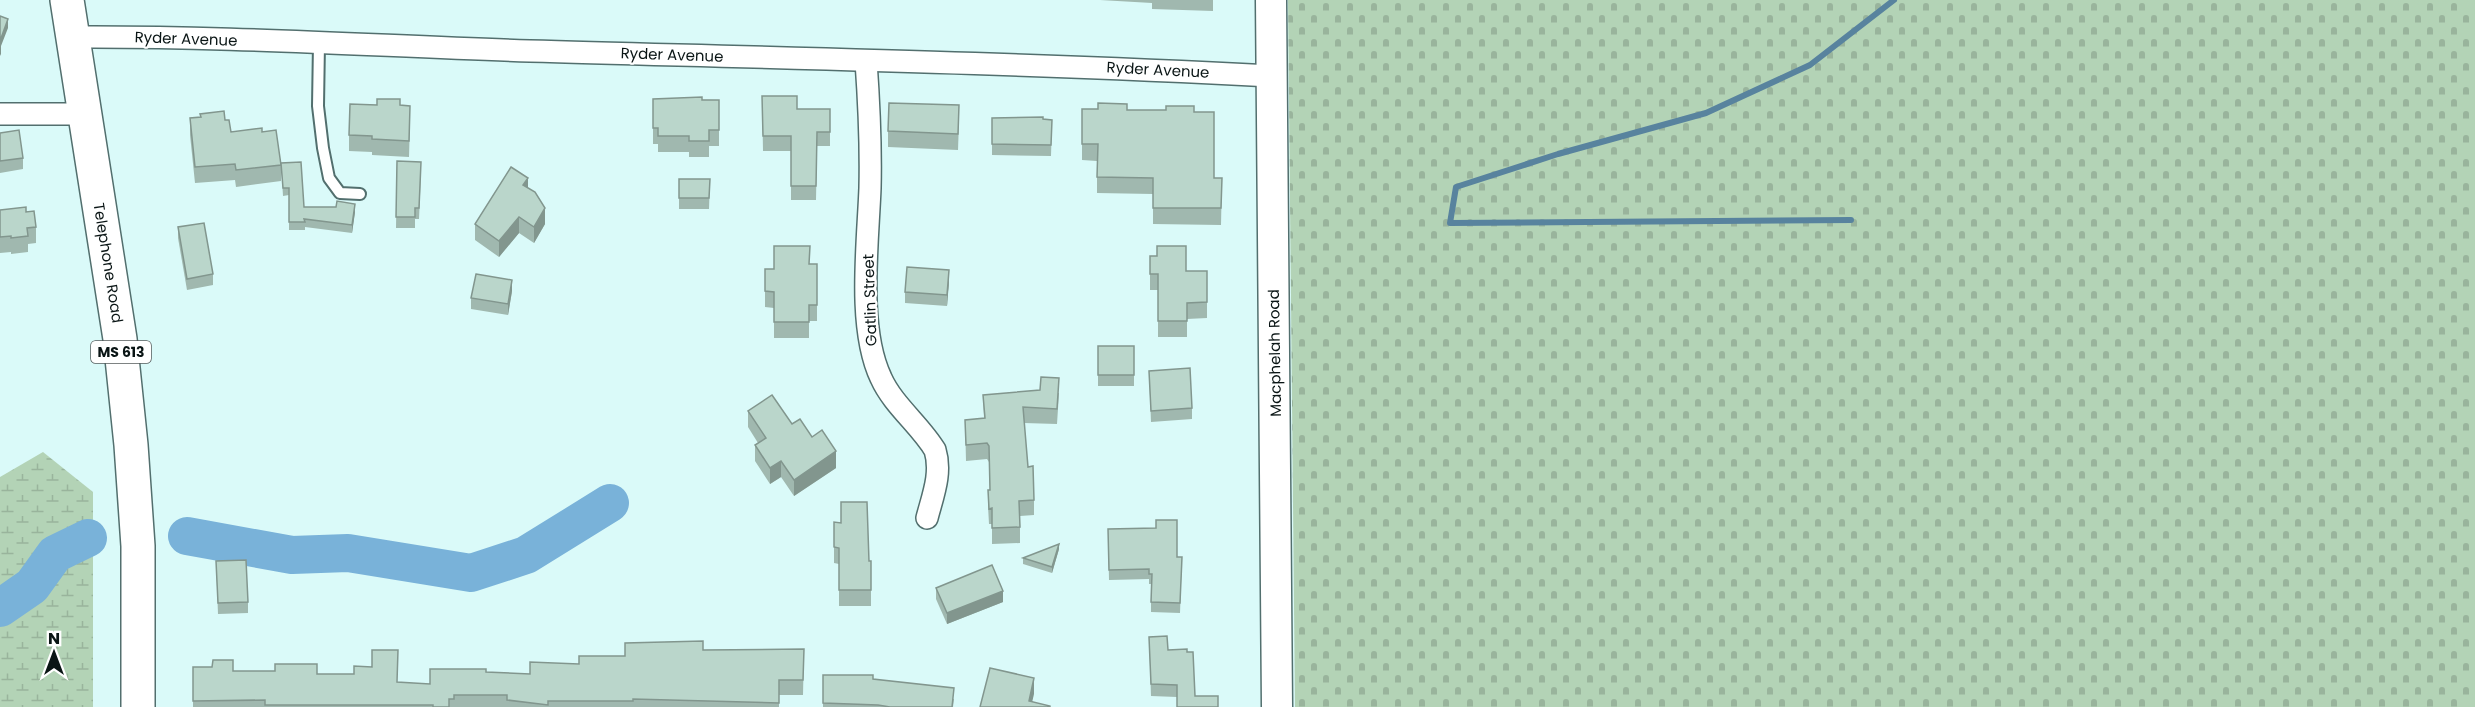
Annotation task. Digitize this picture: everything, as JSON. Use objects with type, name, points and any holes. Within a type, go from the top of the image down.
[{"type":"main road","name":"Telephone Road","points":[[67,0],[120,339],[131,445],[138,546],[138,707]]},
{"type":"street","name":"Macphelah Road","points":[[1271,0],[1277,707]]},
{"type":"street","name":"Ryder Avenue","points":[[73,37],[158,37],[1083,67],[1271,76]]},
{"type":"street","name":"Gatlin Street","points":[[866,61],[870,164],[867,290],[869,334],[873,358],[881,379],[935,450],[938,462],[937,479],[927,518]]},
{"type":"street","points":[[0,114],[85,114]]},
{"type":"lane","points":[[319,44],[318,106],[329,178],[340,193],[360,194]]},
{"type":"green space","points":[[1288,0],[2475,0],[2475,707],[1295,707]]},
{"type":"green space","points":[[43,452],[93,492],[93,707],[0,707],[0,477]]},
{"type":"building","points":[[0,16],[8,19],[0,41]]},
{"type":"building","points":[[762,96],[797,96],[797,109],[830,109],[830,132],[817,132],[816,186],[791,186],[791,136],[763,136]]},
{"type":"building","points":[[702,97],[702,100],[719,100],[719,130],[709,130],[709,141],[689,141],[689,136],[658,136],[658,128],[653,128],[653,99]]},
{"type":"building","points":[[377,99],[400,99],[400,105],[410,106],[409,141],[349,135],[350,104],[377,105]]},
{"type":"building","points":[[889,103],[959,105],[958,134],[888,131]]},
{"type":"building","points":[[1098,103],[1127,104],[1127,110],[1166,110],[1166,106],[1194,106],[1194,112],[1214,112],[1214,178],[1222,178],[1221,208],[1153,208],[1153,178],[1097,177],[1098,144],[1082,144],[1082,109],[1098,109]]},
{"type":"building","points":[[224,111],[225,120],[229,120],[231,132],[262,128],[262,132],[276,130],[281,165],[236,170],[235,164],[195,167],[190,118],[201,117],[200,114]]},
{"type":"building","points":[[1043,117],[1043,119],[1052,120],[1051,145],[992,144],[992,118]]},
{"type":"building","points":[[19,130],[23,158],[0,161],[0,133]]},
{"type":"building","points":[[397,161],[421,162],[419,208],[415,208],[415,217],[396,217]]},
{"type":"building","points":[[301,162],[304,207],[336,207],[337,201],[355,204],[352,225],[304,219],[305,222],[289,222],[289,188],[283,188],[281,163]]},
{"type":"building","points":[[511,167],[528,178],[523,185],[535,192],[545,208],[534,227],[519,217],[499,241],[475,224]]},
{"type":"building","points":[[679,179],[710,179],[709,198],[679,198]]},
{"type":"building","points":[[26,207],[26,212],[34,211],[36,227],[27,228],[28,236],[0,237],[0,210]]},
{"type":"building","points":[[204,223],[213,274],[187,279],[178,227]]},
{"type":"building","points":[[774,246],[810,246],[809,264],[817,264],[817,305],[809,305],[809,322],[774,322],[774,292],[765,291],[765,269],[774,269]]},
{"type":"building","points":[[1157,246],[1186,246],[1186,271],[1207,271],[1207,302],[1187,303],[1187,321],[1158,321],[1158,274],[1150,274],[1150,256],[1157,256]]},
{"type":"building","points":[[907,267],[949,270],[947,295],[905,292]]},
{"type":"building","points":[[476,274],[512,280],[508,304],[471,298]]},
{"type":"building","points":[[1098,346],[1134,346],[1134,375],[1098,375]]},
{"type":"building","points":[[1190,368],[1192,408],[1151,411],[1149,371]]},
{"type":"building","points":[[1041,377],[1059,378],[1057,409],[1023,407],[1028,467],[1033,466],[1034,500],[1019,501],[1020,527],[992,528],[992,508],[989,509],[988,490],[990,490],[989,446],[987,443],[966,445],[965,420],[985,418],[983,395],[1040,390]]},
{"type":"building","points":[[772,395],[792,424],[800,419],[812,437],[822,430],[836,451],[794,480],[781,461],[770,468],[755,445],[766,438],[748,411]]},
{"type":"building","points":[[841,502],[867,502],[871,590],[839,590],[839,548],[834,547],[834,522],[841,523]]},
{"type":"building","points":[[1156,520],[1177,520],[1177,557],[1182,557],[1180,603],[1151,602],[1152,574],[1149,574],[1149,569],[1109,570],[1108,529],[1156,528]]},
{"type":"building","points":[[1059,544],[1052,567],[1023,558]]},
{"type":"building","points":[[246,560],[248,602],[218,603],[216,561]]},
{"type":"building","points":[[992,565],[1003,591],[947,613],[936,588]]},
{"type":"building","points":[[1167,636],[1168,650],[1187,649],[1187,652],[1193,652],[1195,696],[1218,696],[1218,707],[1177,707],[1177,685],[1151,684],[1149,637]]},
{"type":"building","points":[[703,641],[703,650],[804,649],[803,680],[779,680],[779,703],[633,699],[633,701],[548,701],[548,705],[507,700],[507,695],[454,695],[454,699],[449,699],[449,707],[433,707],[433,705],[265,705],[265,700],[193,701],[193,667],[212,667],[213,660],[233,660],[233,671],[275,671],[275,664],[317,664],[317,674],[354,674],[354,666],[372,667],[372,650],[398,650],[397,682],[430,684],[430,669],[486,669],[486,672],[530,674],[530,662],[579,664],[579,656],[625,656],[625,643]]},
{"type":"building","points":[[990,668],[1034,678],[1029,701],[1050,707],[980,707]]},
{"type":"building","points":[[823,675],[873,675],[873,679],[954,688],[952,707],[890,707],[823,703]]},
{"type":"waterway","points":[[1851,220],[1450,223],[1456,187],[1558,154],[1706,113],[1810,65],[1894,0]]},
{"type":"waterway","points":[[187,536],[292,555],[348,553],[471,573],[526,555],[610,503]]},
{"type":"waterway","points":[[0,608],[32,586],[55,554],[88,538]]}]
